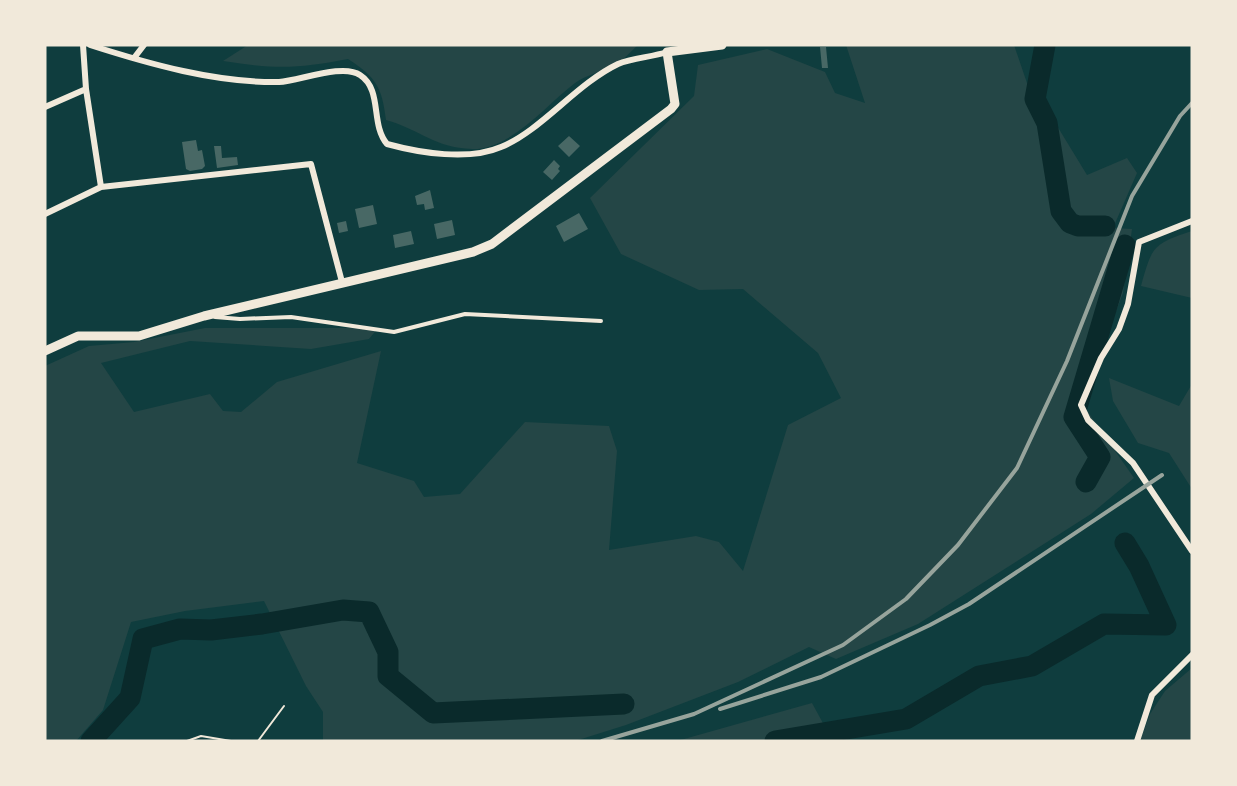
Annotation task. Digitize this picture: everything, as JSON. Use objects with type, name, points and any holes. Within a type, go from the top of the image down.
[{"type":"street","points":[[83,45],[86,89],[101,187]]},
{"type":"street","points":[[90,45],[211,76],[279,82],[339,71],[358,73],[367,81],[374,93],[377,128],[387,144],[431,152],[472,154],[501,147],[514,140],[603,73],[621,63],[667,52],[722,45]]},
{"type":"street","points":[[134,58],[144,45]]},
{"type":"street","points":[[45,351],[78,336],[140,336],[204,316],[473,252],[492,244],[671,109],[675,104],[667,52]]},
{"type":"street","points":[[45,107],[86,89]]},
{"type":"street","points":[[45,214],[101,187],[311,164],[342,282]]},
{"type":"street","points":[[1192,221],[1139,242],[1128,304],[1119,329],[1101,358],[1081,405],[1088,420],[1133,463],[1192,551]]},
{"type":"street","points":[[1137,741],[1152,695],[1192,655]]},
{"type":"lane","points":[[204,316],[240,319],[291,318],[394,332],[465,314],[601,321]]},
{"type":"path","points":[[258,741],[284,706]]},
{"type":"path","points":[[187,741],[201,736],[231,741]]},
{"type":"shaded area","points":[[248,45],[638,45],[616,64],[575,83],[514,134],[501,142],[472,149],[437,142],[386,120],[380,91],[376,84],[365,71],[348,59],[286,67],[223,61]]},
{"type":"shaded area","points":[[846,45],[1014,45],[1028,86],[1051,116],[1087,175],[1127,158],[1137,173],[1113,228],[1132,229],[1123,293],[1081,402],[1134,478],[1091,514],[918,624],[836,659],[809,647],[738,682],[626,725],[575,741],[323,741],[323,712],[306,686],[264,601],[185,611],[131,622],[103,710],[76,741],[45,741],[45,366],[89,346],[134,342],[205,328],[378,328],[369,339],[311,349],[190,341],[101,363],[134,412],[210,394],[223,411],[241,412],[277,382],[381,351],[357,463],[414,481],[424,497],[460,494],[525,422],[609,426],[617,451],[609,550],[696,536],[719,542],[743,571],[788,425],[841,398],[818,353],[743,289],[699,290],[621,254],[590,198],[694,96],[698,65],[767,49],[825,72],[835,93],[865,103]]},
{"type":"shaded area","points":[[1192,231],[1192,298],[1141,286],[1151,255],[1156,249],[1169,240]]},
{"type":"shaded area","points":[[1109,378],[1179,406],[1192,384],[1192,489],[1169,453],[1138,443],[1113,401]]},
{"type":"shaded area","points":[[1192,668],[1192,741],[1140,741],[1150,714],[1165,691]]},
{"type":"shaded area","points":[[812,703],[830,736],[822,741],[677,741]]},
{"type":"building","points":[[820,47],[826,47],[828,68],[822,68]]},
{"type":"building","points":[[569,136],[580,146],[569,157],[558,146]]},
{"type":"building","points":[[196,140],[198,151],[202,150],[205,166],[202,169],[190,171],[186,169],[182,142]]},
{"type":"building","points":[[214,146],[221,146],[222,158],[237,157],[238,165],[217,168]]},
{"type":"building","points":[[554,160],[560,166],[558,169],[560,171],[552,180],[543,172]]},
{"type":"building","points":[[430,190],[434,208],[425,210],[424,204],[417,205],[415,196]]},
{"type":"building","points":[[373,205],[377,224],[359,228],[355,209]]},
{"type":"building","points":[[579,213],[588,229],[564,242],[556,226]]},
{"type":"building","points":[[452,220],[455,235],[437,239],[434,224]]},
{"type":"building","points":[[346,221],[348,231],[339,233],[337,223]]},
{"type":"building","points":[[411,231],[414,244],[395,248],[393,235]]},
{"type":"waterway","points":[[1045,45],[1035,99],[1047,123],[1061,211],[1070,223],[1078,226],[1105,226]]},
{"type":"waterway","points":[[1086,482],[1100,457],[1074,417],[1125,245]]},
{"type":"waterway","points":[[775,741],[906,719],[979,676],[1032,666],[1104,624],[1166,625],[1139,566],[1125,543]]},
{"type":"waterway","points":[[91,741],[130,698],[143,639],[180,629],[211,630],[343,610],[369,612],[388,652],[388,676],[433,713],[624,704]]},
{"type":"railway","points":[[602,741],[694,714],[843,645],[906,599],[958,545],[1017,468],[1067,361],[1132,196],[1180,116],[1192,103]]},
{"type":"railway","points":[[720,709],[821,677],[930,625],[969,604],[1162,475]]}]
